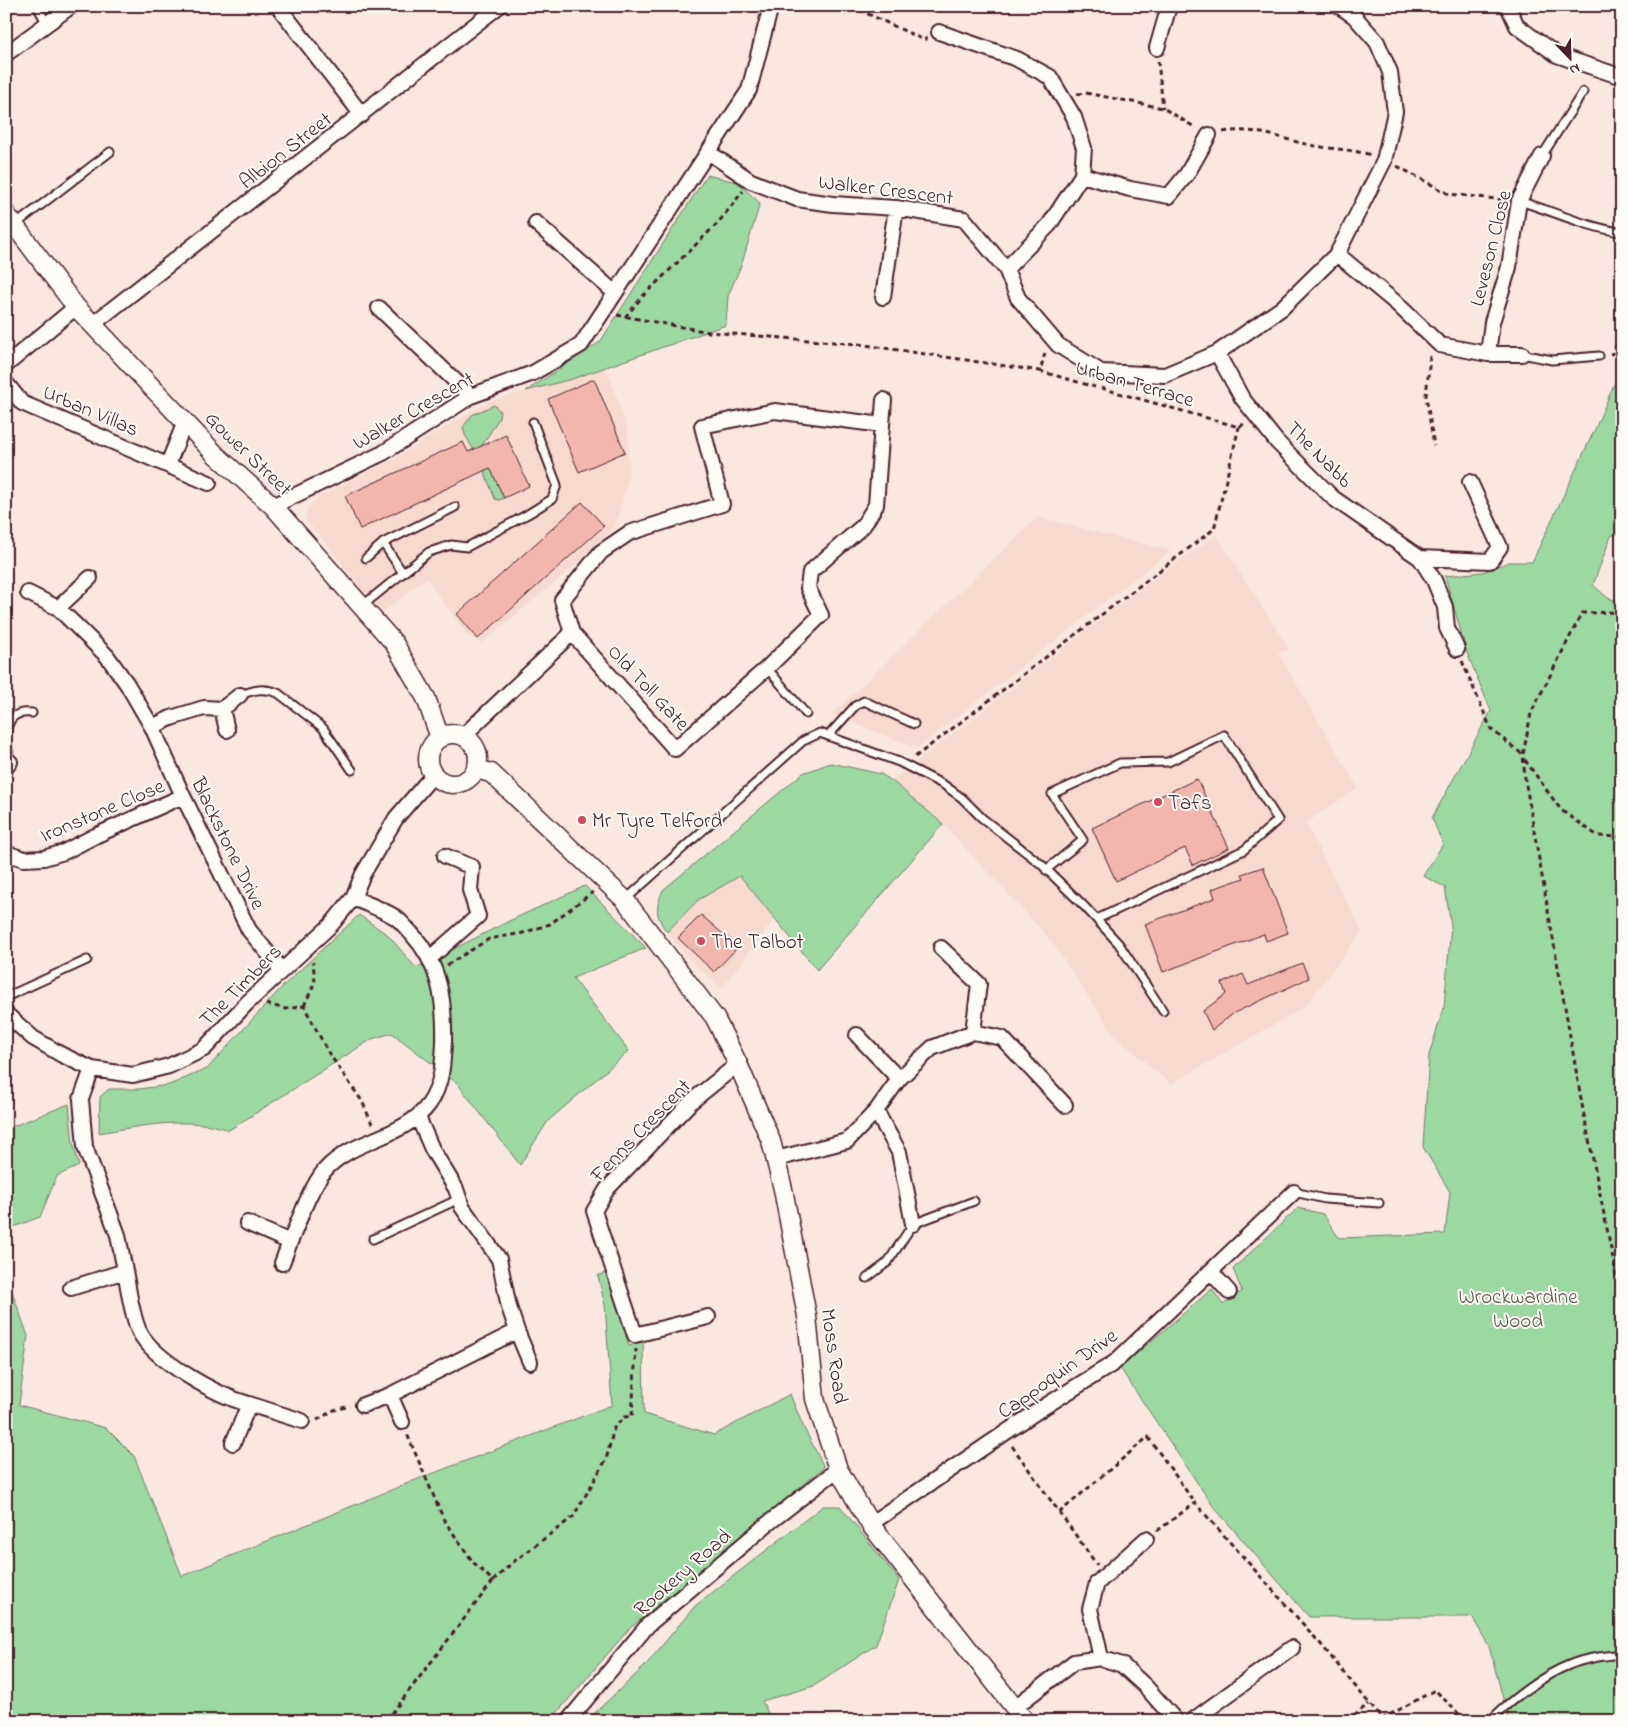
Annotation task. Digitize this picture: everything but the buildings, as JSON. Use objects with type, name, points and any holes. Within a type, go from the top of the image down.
[{"type":"street","points":[[6,54],[48,25],[71,6]]},
{"type":"street","points":[[278,6],[362,115]]},
{"type":"street","name":"Albion Street","points":[[93,324],[499,6]]},
{"type":"street","name":"Walker Crescent","points":[[273,506],[383,453],[471,396],[533,373],[581,345],[749,90],[771,6]]},
{"type":"street","points":[[1156,48],[1169,6]]},
{"type":"street","name":"Walker Crescent","points":[[708,152],[751,181],[797,199],[833,204],[896,208],[964,219],[1006,269],[1018,298],[1058,345],[1101,372],[1165,376],[1217,353],[1282,308],[1338,254],[1384,160],[1395,112],[1390,72],[1377,42],[1354,16],[1339,6]]},
{"type":"street","points":[[1508,6],[1517,26],[1557,55],[1622,77]]},
{"type":"street","points":[[939,32],[1016,59],[1050,77],[1074,116],[1084,148],[1082,175],[1049,225],[1006,269]]},
{"type":"street","points":[[1082,175],[1130,189],[1169,196],[1187,174],[1209,135]]},
{"type":"street","name":"Leveson Close","points":[[1488,354],[1492,322],[1509,267],[1519,201],[1542,156]]},
{"type":"street","points":[[883,297],[896,208]]},
{"type":"street","name":"Gower Street","points":[[10,220],[76,306],[216,455],[273,506],[394,643],[426,698],[440,738]]},
{"type":"street","points":[[536,223],[615,293]]},
{"type":"street","points":[[1338,254],[1396,303],[1440,345],[1488,354],[1522,354]]},
{"type":"street","points":[[6,365],[76,306]]},
{"type":"street","points":[[379,308],[471,396]]},
{"type":"street","name":"The Nabb","points":[[1217,353],[1242,398],[1277,442],[1333,498],[1420,558]]},
{"type":"street","name":"Urban Villas","points":[[6,383],[22,403],[209,483]]},
{"type":"street","name":"Old Toll Gate","points":[[882,425],[775,411],[702,426],[722,504],[629,533],[601,552],[562,600],[572,633],[674,749],[767,668],[821,615],[808,588],[810,572],[863,526],[876,505],[884,400]]},
{"type":"street","points":[[168,464],[185,422]]},
{"type":"street","points":[[1420,558],[1490,561],[1500,547],[1470,482]]},
{"type":"street","points":[[1420,558],[1434,580],[1445,607],[1447,628],[1457,649]]},
{"type":"street","points":[[58,608],[90,578]]},
{"type":"street","name":"Blackstone Drive","points":[[28,593],[58,608],[107,656],[152,727],[249,930],[282,970]]},
{"type":"street","points":[[463,736],[572,633]]},
{"type":"street","points":[[152,727],[171,718],[204,708],[222,709],[240,695]]},
{"type":"street","points":[[222,709],[227,730]]},
{"type":"street","points":[[453,734],[463,736],[472,742],[478,752],[476,769],[469,778],[461,782],[451,783],[442,781],[434,774],[430,767],[429,752],[440,738],[453,734]]},
{"type":"street","points":[[476,769],[491,773],[625,900],[715,1018],[738,1064]]},
{"type":"street","name":"The Timbers","points":[[6,1014],[33,1038],[92,1069],[133,1075],[169,1066],[204,1049],[254,996],[331,925],[353,898],[363,874],[396,818],[434,774]]},
{"type":"street","name":"Ironstone Close","points":[[6,853],[24,859],[44,858],[64,852],[184,796]]},
{"type":"street","points":[[433,964],[478,916],[470,890],[472,866],[445,856]]},
{"type":"street","points":[[282,1263],[324,1171],[353,1149],[418,1117],[430,1103],[438,1088],[442,1068],[444,1014],[442,997],[433,964],[419,942],[396,917],[353,898]]},
{"type":"street","points":[[941,948],[978,984],[973,1032]]},
{"type":"street","points":[[776,1159],[847,1141],[876,1112],[899,1079],[932,1048],[973,1032],[1002,1038],[1064,1105]]},
{"type":"street","points":[[856,1036],[899,1079]]},
{"type":"street","name":"Moss Road","points":[[738,1064],[771,1141],[776,1159],[806,1316],[815,1399],[838,1469],[870,1524],[1020,1714]]},
{"type":"street","name":"Fenns Crescent","points":[[634,1335],[594,1211],[607,1189],[692,1101],[738,1064]]},
{"type":"street","points":[[92,1069],[81,1099],[85,1147],[118,1235],[140,1332],[169,1365],[230,1399],[302,1421]]},
{"type":"street","points":[[876,1112],[899,1152],[913,1224]]},
{"type":"street","points":[[418,1117],[462,1207],[499,1259],[509,1307],[530,1362]]},
{"type":"street","name":"Cappoquin Drive","points":[[870,1524],[1114,1363],[1294,1192]]},
{"type":"street","points":[[247,1224],[290,1242]]},
{"type":"street","points":[[71,1288],[125,1271]]},
{"type":"street","points":[[1211,1272],[1228,1292]]},
{"type":"street","points":[[634,1335],[708,1317]]},
{"type":"street","points":[[363,1405],[390,1395],[517,1331]]},
{"type":"street","points":[[390,1395],[402,1422]]},
{"type":"street","points":[[233,1443],[249,1404]]},
{"type":"street","name":"Rookery Road","points":[[568,1721],[648,1625],[766,1525],[838,1469]]},
{"type":"street","points":[[1101,1658],[1090,1609],[1097,1583],[1146,1539]]},
{"type":"street","points":[[1192,1721],[1292,1648]]},
{"type":"street","points":[[1020,1714],[1074,1662],[1101,1658],[1122,1666],[1144,1686],[1176,1721]]},
{"type":"lane","points":[[37,6],[48,25]]},
{"type":"lane","points":[[1542,156],[1582,92]]},
{"type":"lane","points":[[10,220],[110,152]]},
{"type":"lane","points":[[1519,201],[1558,212],[1598,229],[1620,232]]},
{"type":"lane","points":[[1522,354],[1552,360],[1599,356]]},
{"type":"lane","points":[[362,606],[429,552],[452,545],[467,546],[521,518],[552,499],[557,485],[533,422]]},
{"type":"lane","points":[[366,558],[383,543],[455,507]]},
{"type":"lane","points":[[383,543],[403,573]]},
{"type":"lane","points":[[767,668],[806,714]]},
{"type":"lane","points":[[240,695],[257,689],[270,689],[278,693],[324,728],[352,770]]},
{"type":"lane","points":[[828,736],[854,706],[864,701],[914,724]]},
{"type":"lane","points":[[8,765],[6,736],[8,723],[11,717],[21,712],[32,713]]},
{"type":"lane","points":[[625,900],[803,740],[820,733],[905,766],[944,785],[962,798],[982,818],[1046,870],[1096,919],[1119,944],[1163,1011]]},
{"type":"lane","points":[[1046,870],[1083,840],[1052,794],[1120,763],[1168,762],[1224,735],[1278,820],[1244,850],[1096,919]]},
{"type":"lane","points":[[6,997],[87,960]]},
{"type":"lane","points":[[1294,1192],[1338,1201],[1379,1203]]},
{"type":"lane","points":[[373,1239],[459,1199]]},
{"type":"lane","points":[[867,1278],[888,1262],[913,1224],[974,1201]]},
{"type":"lane","points":[[1490,1721],[1500,1710],[1548,1676],[1569,1665],[1594,1658],[1622,1654]]},
{"type":"path","points":[[850,6],[924,40],[939,32]]},
{"type":"path","points":[[1156,48],[1163,108]]},
{"type":"path","points":[[1062,95],[1086,93],[1163,108],[1209,135]]},
{"type":"path","points":[[625,317],[644,295],[718,224],[751,181]]},
{"type":"path","name":"Urban Terrace","points":[[602,313],[709,332],[858,344],[1040,372],[1239,427]]},
{"type":"path","points":[[1599,356],[1614,352],[1622,318]]},
{"type":"path","points":[[1040,372],[1050,336]]},
{"type":"path","points":[[1434,446],[1426,396],[1431,353],[1440,345]]},
{"type":"path","points":[[905,766],[1214,529],[1239,427],[1256,415]]},
{"type":"path","points":[[1622,612],[1582,613],[1531,713],[1524,757],[1525,779],[1583,1110],[1616,1283],[1622,1303]]},
{"type":"path","points":[[1457,649],[1490,729],[1524,757],[1561,810],[1598,836],[1622,837]]},
{"type":"path","points":[[433,964],[489,940],[524,933],[550,924],[606,882]]},
{"type":"path","points":[[304,1006],[315,982],[313,961],[305,949]]},
{"type":"path","points":[[254,996],[270,1007],[286,1009],[304,1006]]},
{"type":"path","points":[[304,1006],[328,1052],[362,1101],[378,1138]]},
{"type":"path","points":[[1616,1283],[1622,1270]]},
{"type":"path","points":[[386,1721],[493,1581],[519,1557],[573,1517],[606,1460],[614,1428],[624,1417],[632,1416],[637,1355],[634,1335]]},
{"type":"path","points":[[302,1421],[313,1422],[334,1410],[363,1405]]},
{"type":"path","points":[[402,1422],[444,1520],[473,1562],[493,1581]]},
{"type":"path","points":[[1004,1434],[1104,1576]]},
{"type":"path","points":[[1059,1513],[1148,1437],[1195,1503],[1319,1642],[1382,1719],[1435,1690],[1466,1721]]},
{"type":"path","points":[[1146,1539],[1195,1503]]},
{"type":"path","points":[[1346,1721],[1369,1704]]},
{"type":"shaded area","points":[[598,368],[608,372],[628,433],[629,474],[616,525],[582,560],[481,643],[467,635],[426,578],[383,612],[361,590],[333,551],[306,521],[305,517],[308,508],[319,497],[396,458],[470,412],[493,400],[572,379]]},
{"type":"shaded area","points":[[1038,517],[1170,551],[917,748],[832,714]]},
{"type":"shaded area","points":[[1216,535],[1289,649],[1278,653],[1358,788],[1305,823],[1362,931],[1306,1006],[1171,1084],[1115,1036],[1050,939],[943,824],[892,781],[1128,598]]},
{"type":"shaded area","points":[[740,876],[775,918],[722,988],[695,965],[667,932],[698,900]]},
{"type":"green space","points":[[707,175],[737,182],[760,203],[742,263],[728,296],[726,325],[572,379],[526,391],[600,342]]},
{"type":"green space","name":"Wrockwardine Wood","points":[[1622,365],[1622,532],[1611,536],[1593,585],[1608,598],[1622,602],[1622,1721],[1509,1721],[1489,1646],[1472,1617],[1309,1617],[1213,1506],[1120,1368],[1212,1289],[1223,1305],[1242,1291],[1233,1269],[1298,1208],[1323,1214],[1339,1238],[1445,1234],[1450,1192],[1423,1147],[1429,1055],[1444,1007],[1451,926],[1445,887],[1423,876],[1443,844],[1432,818],[1491,711],[1467,653],[1445,576],[1483,572],[1509,562],[1532,562],[1596,427]]},
{"type":"green space","points":[[494,405],[500,411],[499,418],[481,447],[504,498],[499,500],[495,499],[480,460],[465,435],[463,427],[472,415]]},
{"type":"green space","points":[[831,763],[881,774],[943,824],[817,970],[740,876],[698,900],[667,932],[658,916],[658,907],[663,890],[803,773]]},
{"type":"green space","points":[[585,886],[646,948],[573,978],[629,1051],[548,1121],[520,1165],[457,1083],[392,1033],[372,1039],[229,1130],[214,1126],[181,1123],[147,1125],[99,1133],[100,1097],[109,1089],[139,1089],[169,1085],[207,1069],[284,985],[359,915],[388,935],[416,968],[509,921]]},
{"type":"green space","points":[[69,1104],[73,1143],[79,1166],[57,1176],[40,1217],[6,1230],[6,1129]]},
{"type":"green space","points":[[606,1272],[629,1346],[643,1341],[644,1414],[714,1435],[790,1394],[803,1426],[824,1467],[629,1629],[550,1721],[6,1721],[6,1275],[28,1336],[19,1405],[106,1428],[134,1456],[182,1576],[413,1481],[612,1405],[605,1305],[598,1276]]},
{"type":"green space","points":[[823,1506],[840,1506],[899,1580],[876,1645],[814,1686],[762,1701],[772,1721],[586,1721],[645,1666],[695,1606]]},
{"type":"place","name":"Tafs","points":[[1158,802]]},
{"type":"place","name":"Mr Tyre Telford","points":[[582,820]]},
{"type":"place","name":"The Talbot","points":[[701,941]]}]
